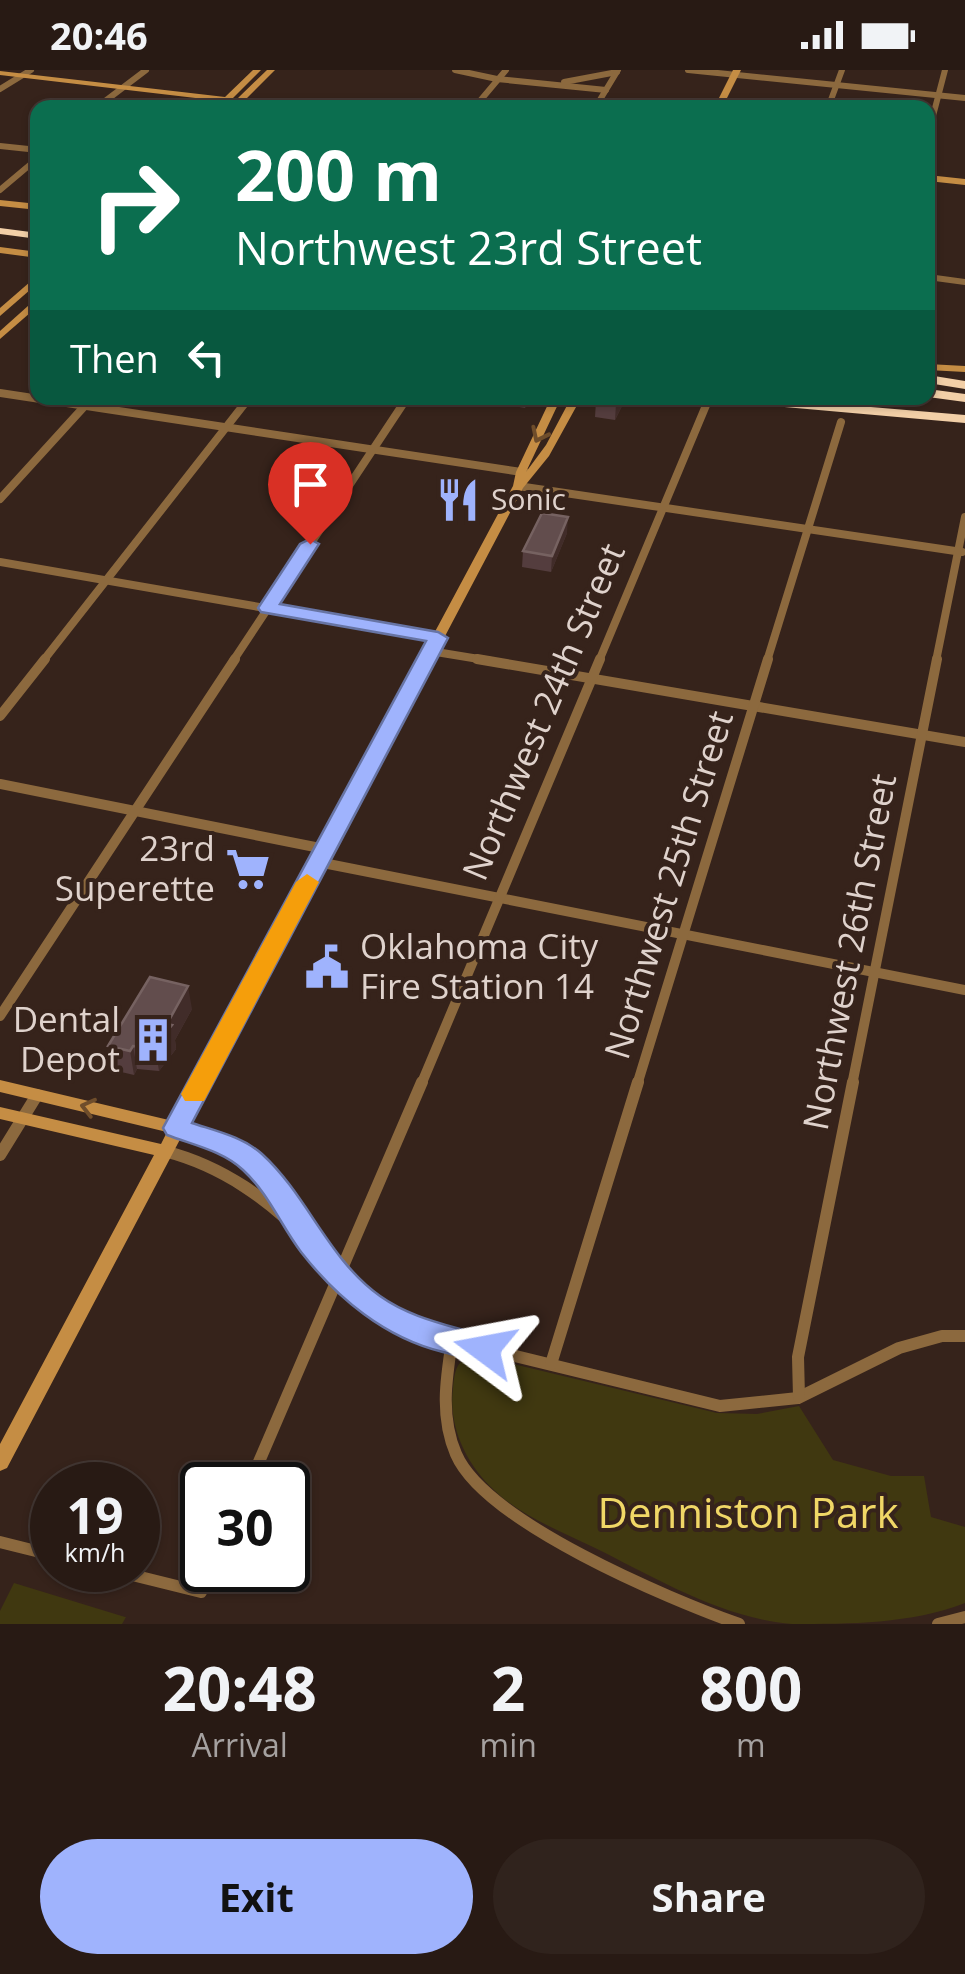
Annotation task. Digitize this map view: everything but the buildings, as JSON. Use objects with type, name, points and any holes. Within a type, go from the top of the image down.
[{"type":"highway","points":[[0,220],[30,223]]},
{"type":"highway","points":[[0,232],[30,235]]},
{"type":"highway","points":[[935,380],[965,386]]},
{"type":"highway","points":[[935,394],[965,398]]},
{"type":"highway","points":[[820,405],[965,416]]},
{"type":"highway","points":[[894,405],[965,416]]},
{"type":"main road","points":[[0,74],[227,99],[257,70]]},
{"type":"main road","points":[[241,100],[271,70]]},
{"type":"main road","points":[[722,100],[736,72]]},
{"type":"main road","points":[[935,179],[965,182]]},
{"type":"main road","points":[[0,203],[30,207]]},
{"type":"main road","points":[[0,250],[30,254]]},
{"type":"main road","points":[[0,313],[30,285]]},
{"type":"main road","points":[[0,336],[30,308]]},
{"type":"main road","points":[[935,367],[965,369]]},
{"type":"main road","points":[[524,477],[553,405]]},
{"type":"main road","points":[[0,1462],[524,477],[571,405]]},
{"type":"main road","points":[[0,1086],[176,1128]]},
{"type":"main road","points":[[0,1113],[164,1151]]},
{"type":"street","points":[[0,89],[31,70]]},
{"type":"street","points":[[106,100],[146,70]]},
{"type":"street","points":[[454,70],[496,79],[606,90]]},
{"type":"street","points":[[480,100],[506,70]]},
{"type":"street","points":[[688,70],[965,98]]},
{"type":"street","points":[[831,100],[842,70]]},
{"type":"street","points":[[935,107],[945,70]]},
{"type":"street","points":[[548,84],[618,71]]},
{"type":"street","points":[[600,100],[618,71]]},
{"type":"street","points":[[0,146],[30,152]]},
{"type":"street","points":[[0,190],[30,162]]},
{"type":"street","points":[[935,278],[965,282]]},
{"type":"street","points":[[0,393],[30,396]]},
{"type":"street","points":[[0,499],[85,405]]},
{"type":"street","points":[[105,405],[373,449],[662,508],[962,552]]},
{"type":"street","points":[[0,716],[243,405]]},
{"type":"street","points":[[0,1016],[401,405]]},
{"type":"street","name":"Northwest 24th Street","points":[[258,1462],[705,405]]},
{"type":"street","name":"Northwest 25th Street","points":[[551,1364],[841,422]]},
{"type":"street","name":"Northwest 26th Street","points":[[800,1397],[798,1357],[921,735],[962,552],[965,518]]},
{"type":"street","points":[[0,562],[438,638]]},
{"type":"street","points":[[430,651],[965,742]]},
{"type":"street","points":[[0,784],[136,810],[498,897],[965,990]]},
{"type":"street","points":[[0,1156],[37,1094]]},
{"type":"street","points":[[176,1128],[231,1147],[251,1160],[281,1192],[310,1242]]},
{"type":"street","points":[[164,1151],[193,1156],[235,1177],[310,1242],[370,1305],[400,1323],[452,1341],[720,1406],[760,1406],[800,1397],[917,1341],[965,1336]]},
{"type":"street","points":[[452,1341],[444,1422],[457,1460],[478,1488],[527,1526],[693,1607],[740,1624]]},
{"type":"street","points":[[0,1542],[30,1550]]},
{"type":"street","points":[[938,1624],[965,1617]]},
{"type":"green space","name":"Denniston Park","points":[[476,1355],[717,1413],[757,1414],[799,1406],[833,1460],[891,1476],[924,1476],[931,1517],[965,1527],[965,1603],[923,1615],[880,1621],[792,1624],[766,1620],[689,1595],[541,1522],[494,1490],[461,1444],[453,1416],[455,1376],[460,1362]]},
{"type":"green space","points":[[14,1583],[30,1588],[30,1592],[44,1592],[126,1617],[122,1624],[0,1624],[0,1611]]},
{"type":"slow traffic","points":[[194,1094],[307,882]]},
{"type":"place","name":"Sonic","points":[[458,500]]},
{"type":"place","name":"23rd Superette","points":[[248,869]]},
{"type":"place","name":"Oklahoma City Fire Station 14","points":[[327,967]]},
{"type":"place","name":"Dental Depot","points":[[153,1040]]},
{"type":"route","points":[[310,544],[268,608],[438,638],[176,1128],[231,1147],[251,1160],[281,1192],[310,1242],[370,1305],[433,1336],[485,1349]]}]
